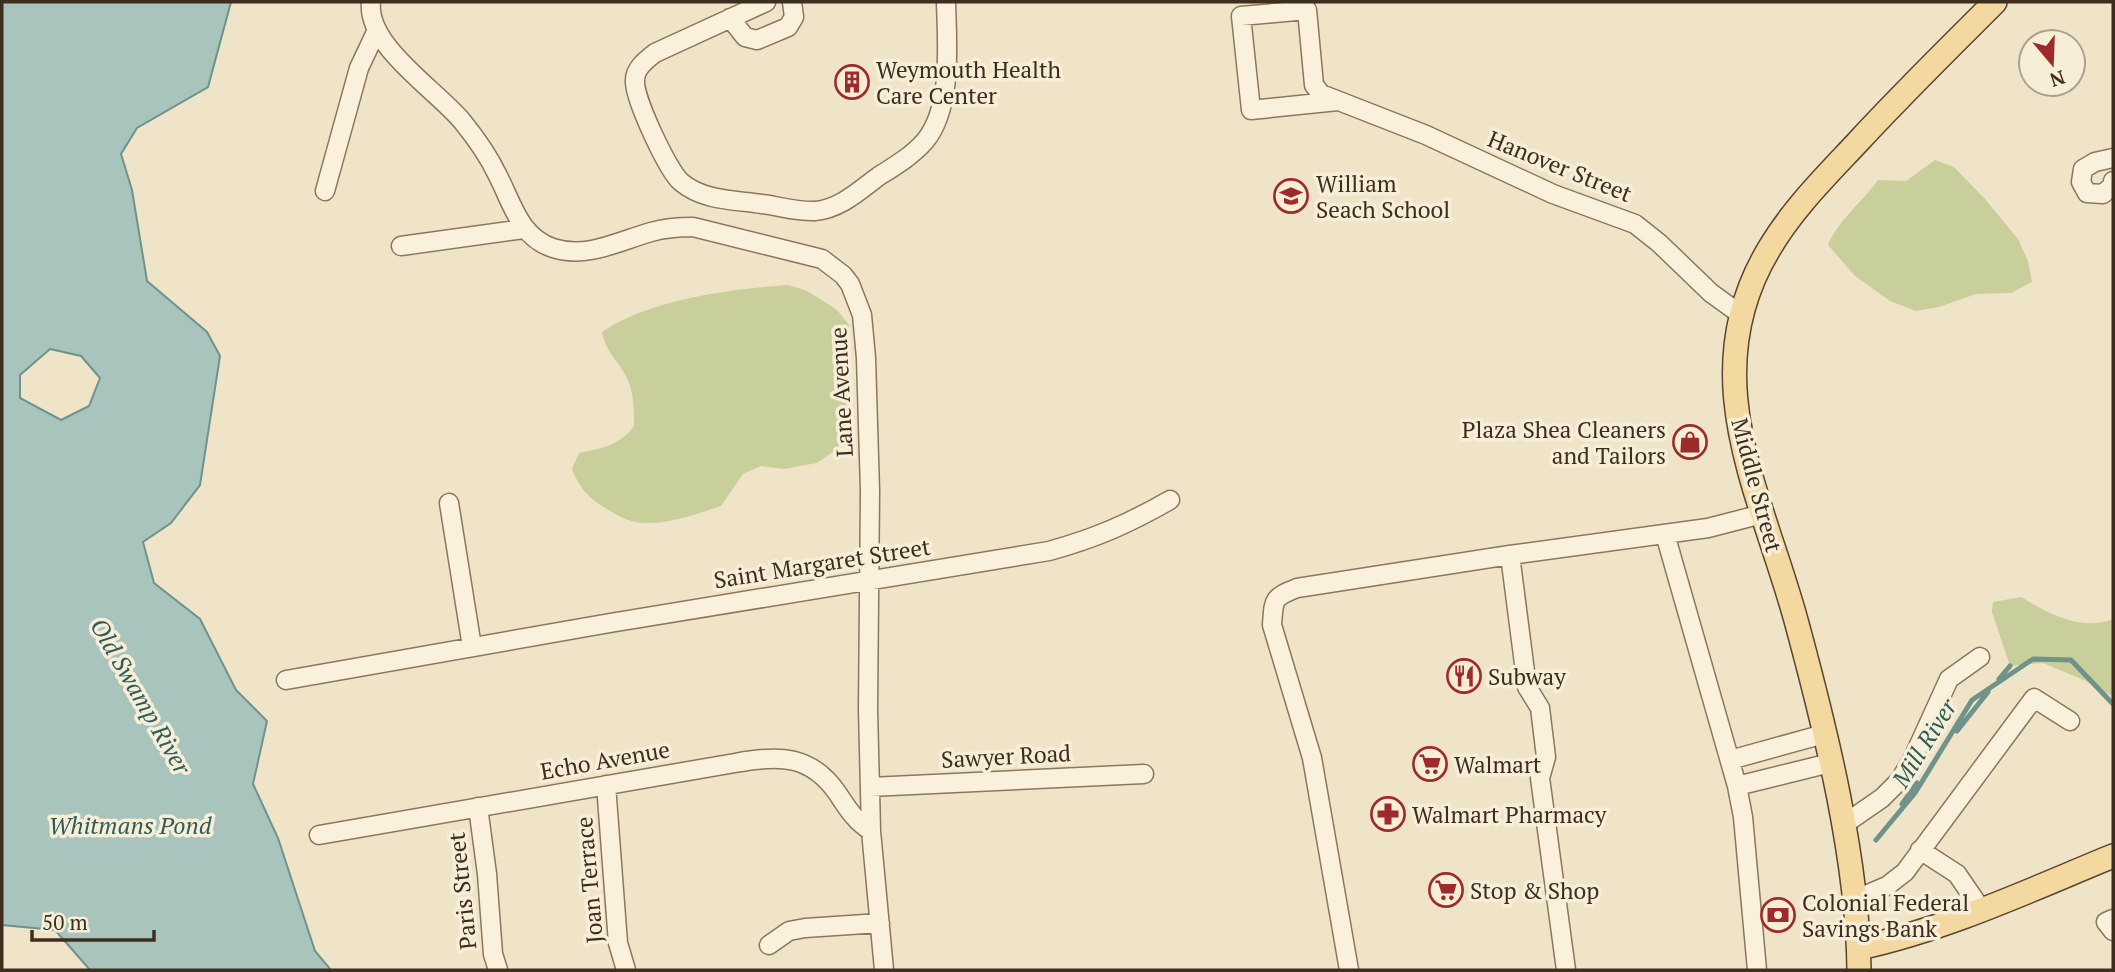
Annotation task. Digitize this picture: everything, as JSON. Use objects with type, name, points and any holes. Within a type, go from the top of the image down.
[{"type":"main road","name":"Middle Street","points":[[1859,959],[1843,825],[1824,734],[1797,622],[1749,469],[1736,408],[1736,333],[1740,314],[1767,251],[1789,218],[1897,100],[1995,2]]},
{"type":"main road","points":[[1859,959],[1917,933],[2113,856]]},
{"type":"street","points":[[371,2],[370,11],[376,32],[391,51],[436,93],[474,137],[497,174],[524,229],[401,246]]},
{"type":"street","points":[[766,2],[655,53],[641,63],[634,80],[656,141],[680,182],[710,197],[814,211],[836,206],[911,154],[926,140],[934,126],[947,74],[946,2]]},
{"type":"street","points":[[730,18],[745,37],[757,40],[788,27],[794,18],[792,2]]},
{"type":"street","points":[[1306,6],[1314,85],[1321,94],[1338,101],[1251,110],[1241,16],[1306,6]]},
{"type":"street","points":[[325,191],[359,68],[376,32]]},
{"type":"street","name":"Hanover Street","points":[[1338,101],[1426,135],[1553,194],[1635,224],[1711,293],[1740,314]]},
{"type":"street","points":[[2113,158],[2095,162],[2083,169],[2081,182],[2087,192],[2102,194],[2112,186],[2113,181]]},
{"type":"street","name":"Lane Avenue","points":[[524,229],[553,248],[584,252],[653,232],[693,227],[822,259],[843,275],[857,298],[865,340],[870,491],[868,580],[871,831],[884,970]]},
{"type":"street","name":"Saint Margaret Street","points":[[286,680],[1049,551],[1088,541],[1125,526],[1170,500]]},
{"type":"street","points":[[449,503],[472,647]]},
{"type":"street","points":[[1349,970],[1312,758],[1272,625],[1273,604],[1279,595],[1297,588],[1665,534],[1735,522],[1762,514]]},
{"type":"street","points":[[1665,534],[1737,786],[1757,970]]},
{"type":"street","points":[[1510,555],[1527,687],[1540,708],[1546,757],[1540,778],[1566,970]]},
{"type":"street","points":[[1843,825],[1882,799],[1900,780],[1949,679],[1980,657]]},
{"type":"street","points":[[1854,900],[1887,886],[1905,872],[2034,698],[2070,722]]},
{"type":"street","points":[[1730,760],[1824,734]]},
{"type":"street","name":"Echo Avenue","points":[[319,835],[764,758],[790,759],[822,775],[838,793],[852,816],[871,831]]},
{"type":"street","points":[[1737,786],[1830,763]]},
{"type":"street","name":"Sawyer Road","points":[[870,788],[1144,775]]},
{"type":"street","name":"Joan Terrace","points":[[606,785],[618,943],[626,970]]},
{"type":"street","name":"Paris Street","points":[[478,807],[487,874],[493,954],[498,970]]},
{"type":"street","points":[[1920,850],[1956,874],[1981,909]]},
{"type":"street","points":[[2113,919],[2106,922],[2113,931]]},
{"type":"street","points":[[769,945],[789,931],[880,923]]},
{"type":"green space","points":[[1935,160],[1954,167],[2018,239],[2028,261],[2032,282],[2011,293],[1976,294],[1939,307],[1916,311],[1890,301],[1855,276],[1828,245],[1843,220],[1878,180],[1906,181]]},
{"type":"green space","points":[[788,285],[805,290],[822,300],[837,310],[849,325],[849,433],[834,451],[817,463],[784,469],[761,466],[743,474],[721,506],[656,523],[622,518],[587,495],[572,469],[579,453],[616,442],[634,426],[629,384],[602,332],[643,311],[667,304],[742,289]]},
{"type":"green space","points":[[2021,597],[2042,609],[2077,622],[2113,619],[2113,697],[2093,684],[2043,663],[2010,666],[1992,612],[1993,602]]},
{"type":"water","name":"Whitmans Pond","points":[[2,2],[231,2],[208,87],[137,128],[121,154],[132,190],[147,281],[207,332],[220,356],[200,485],[171,523],[143,542],[154,583],[200,619],[236,690],[267,721],[253,784],[278,838],[315,951],[331,970],[90,970],[55,930],[2,925]],"holes":[[[50,349],[81,356],[100,378],[89,406],[61,420],[20,398],[20,375]]]},
{"type":"waterway","name":"Mill River","points":[[1876,840],[1915,793],[1972,700],[2033,659],[2071,660],[2113,704]]},
{"type":"waterway","points":[[1999,679],[2010,666]]},
{"type":"waterway","points":[[1957,731],[1988,692]]},
{"type":"waterway","name":"Mill River","points":[[1902,804],[1917,783]]},
{"type":"place","name":"Weymouth Health Care Center","points":[[852,82]]},
{"type":"place","name":"William Seach School","points":[[1291,196]]},
{"type":"place","name":"Plaza Shea Cleaners and Tailors","points":[[1690,442]]},
{"type":"place","name":"Subway","points":[[1464,676]]},
{"type":"place","name":"Walmart","points":[[1430,764]]},
{"type":"place","name":"Walmart Pharmacy","points":[[1388,814]]},
{"type":"place","name":"Stop & Shop","points":[[1446,890]]},
{"type":"place","name":"Colonial Federal Savings Bank","points":[[1778,915]]},
{"type":"water label","name":"Old Swamp River","points":[[141,696]]}]
